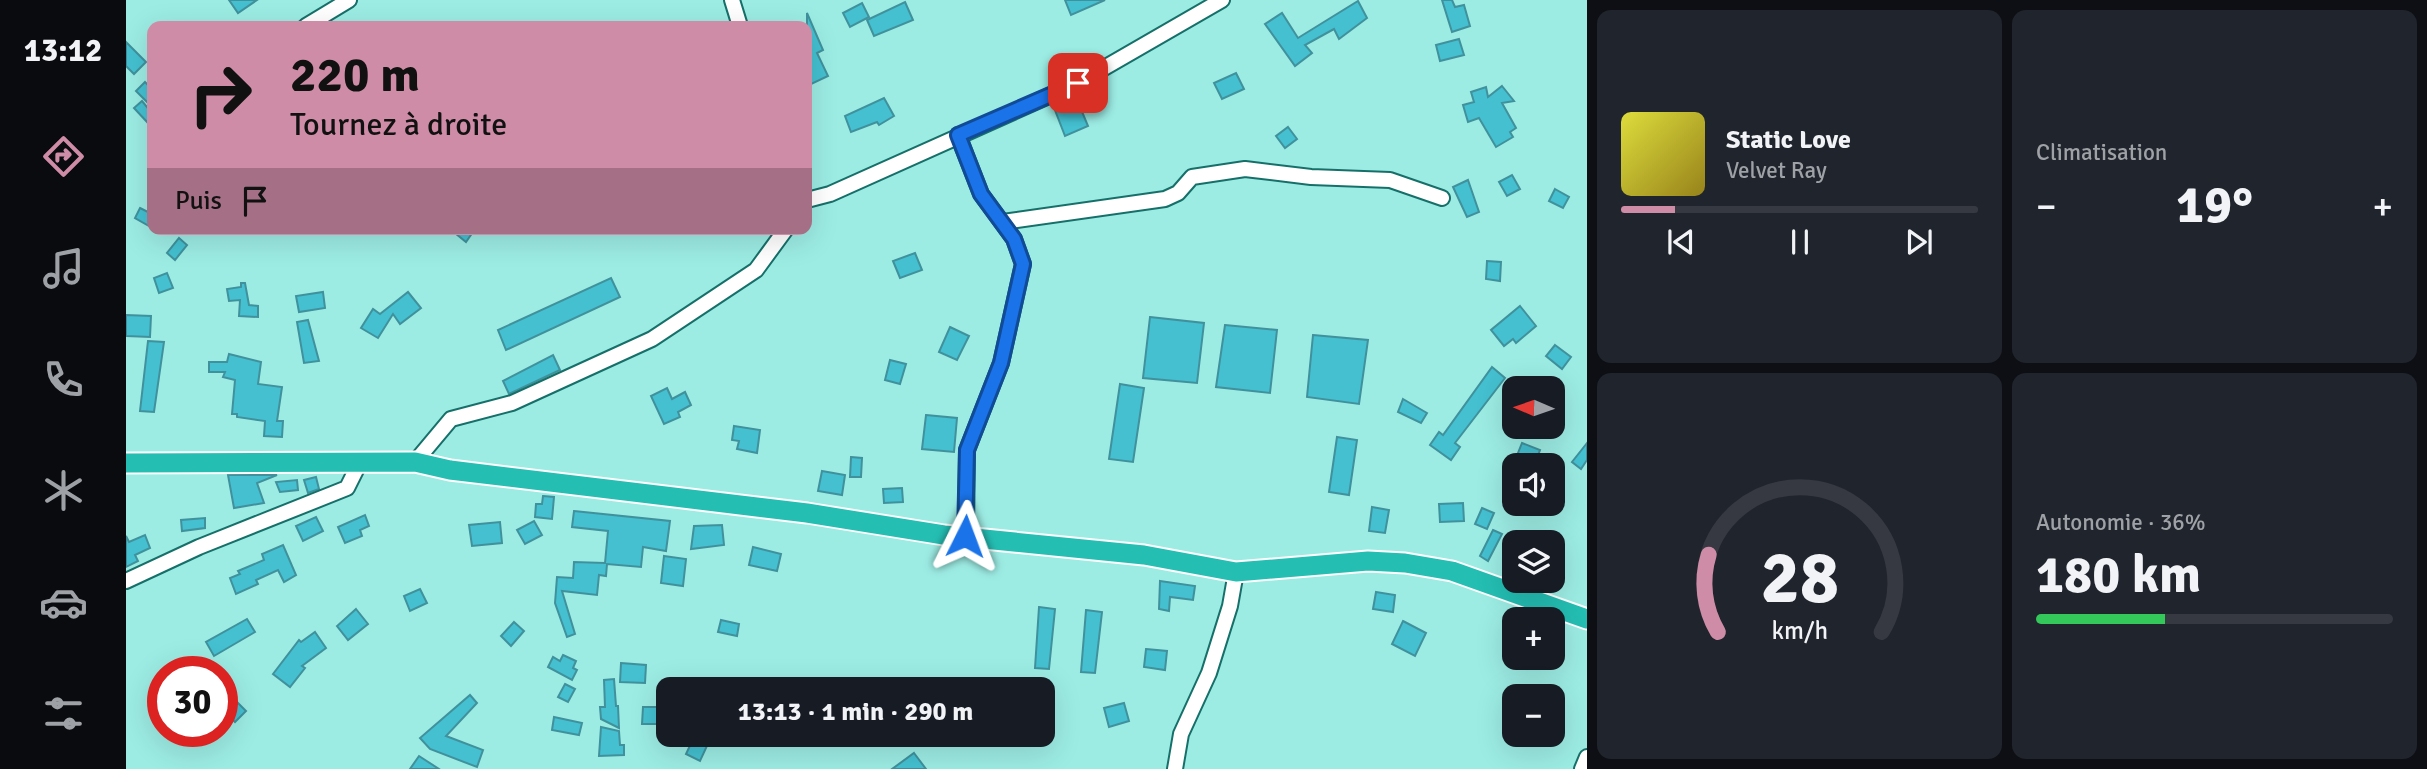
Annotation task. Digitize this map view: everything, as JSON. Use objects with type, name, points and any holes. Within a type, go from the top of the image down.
[{"type":"highway","points":[[126,463],[415,462],[450,470],[965,536],[1144,555],[1236,572],[1368,561],[1405,563],[1452,571],[1587,619]]},
{"type":"street","points":[[314,21],[349,0]]},
{"type":"street","points":[[732,0],[738,21]]},
{"type":"street","points":[[812,199],[830,194],[1078,83],[1222,0]]},
{"type":"street","points":[[958,135],[981,194],[1014,239],[1023,264],[1001,363],[967,450],[965,536]]},
{"type":"street","points":[[1003,222],[1165,199],[1178,193],[1192,177],[1245,169],[1311,177],[1390,180],[1442,198]]},
{"type":"street","points":[[415,462],[451,418],[512,403],[652,339],[756,270],[782,235]]},
{"type":"street","points":[[126,581],[200,547],[346,488],[360,463]]},
{"type":"street","points":[[1175,769],[1181,734],[1209,673],[1230,606],[1236,572]]},
{"type":"street","points":[[1582,769],[1587,757]]},
{"type":"building","points":[[229,0],[257,0],[238,13]]},
{"type":"building","points":[[1065,0],[1105,0],[1071,15]]},
{"type":"building","points":[[1442,0],[1452,0],[1455,7],[1464,5],[1470,26],[1452,32]]},
{"type":"building","points":[[1358,1],[1367,18],[1339,39],[1334,29],[1305,45],[1312,53],[1295,66],[1265,24],[1282,13],[1298,38]]},
{"type":"building","points":[[905,2],[913,20],[874,36],[867,20]]},
{"type":"building","points":[[862,3],[869,17],[850,27],[843,13]]},
{"type":"building","points":[[812,25],[823,50],[817,53],[828,76],[812,84]]},
{"type":"building","points":[[1459,39],[1464,55],[1440,61],[1436,45]]},
{"type":"building","points":[[126,42],[146,62],[134,74],[126,66]]},
{"type":"building","points":[[1236,73],[1244,89],[1222,99],[1214,83]]},
{"type":"building","points":[[145,82],[147,84],[147,102],[136,91]]},
{"type":"building","points":[[1502,86],[1514,101],[1502,103],[1516,128],[1510,132],[1513,137],[1496,147],[1479,118],[1468,122],[1463,105],[1474,102],[1471,92],[1486,87],[1488,97]]},
{"type":"building","points":[[1075,95],[1088,126],[1065,136],[1053,105]]},
{"type":"building","points":[[884,98],[894,116],[879,125],[877,122],[851,132],[845,116]]},
{"type":"building","points":[[142,101],[147,107],[147,122],[134,108]]},
{"type":"building","points":[[1288,127],[1297,139],[1285,148],[1276,136]]},
{"type":"building","points":[[1512,175],[1520,189],[1507,196],[1499,182]]},
{"type":"building","points":[[1468,180],[1479,212],[1467,217],[1453,187]]},
{"type":"building","points":[[1555,189],[1569,197],[1563,208],[1549,201]]},
{"type":"building","points":[[140,208],[147,212],[147,225],[135,218]]},
{"type":"building","points":[[457,235],[471,235],[466,242]]},
{"type":"building","points":[[179,238],[187,245],[175,260],[167,253]]},
{"type":"building","points":[[915,253],[922,270],[900,278],[893,261]]},
{"type":"building","points":[[1487,261],[1501,262],[1500,281],[1486,279]]},
{"type":"building","points":[[167,273],[173,288],[159,293],[154,278]]},
{"type":"building","points":[[611,278],[620,297],[506,350],[498,330]]},
{"type":"building","points":[[241,283],[245,283],[249,305],[258,306],[258,317],[239,316],[240,300],[229,301],[227,289],[241,287]]},
{"type":"building","points":[[323,292],[325,308],[299,312],[296,296]]},
{"type":"building","points":[[408,292],[421,308],[400,324],[393,314],[378,338],[361,328],[373,309],[380,314]]},
{"type":"building","points":[[1520,306],[1536,326],[1516,343],[1513,339],[1504,346],[1491,330]]},
{"type":"building","points":[[126,315],[151,316],[150,337],[126,336]]},
{"type":"building","points":[[1150,317],[1204,323],[1197,383],[1143,378]]},
{"type":"building","points":[[308,320],[319,361],[304,363],[297,322]]},
{"type":"building","points":[[1225,325],[1277,330],[1270,393],[1216,387]]},
{"type":"building","points":[[950,327],[969,336],[957,360],[939,352]]},
{"type":"building","points":[[1313,335],[1368,340],[1359,404],[1307,397]]},
{"type":"building","points":[[148,341],[164,342],[154,412],[140,411]]},
{"type":"building","points":[[1555,345],[1571,357],[1562,369],[1546,356]]},
{"type":"building","points":[[229,354],[261,362],[258,384],[282,387],[277,421],[283,421],[282,437],[264,436],[265,421],[232,414],[235,380],[223,377],[225,372],[209,372],[209,362],[227,362]]},
{"type":"building","points":[[553,355],[560,370],[509,394],[503,381]]},
{"type":"building","points":[[890,360],[906,364],[900,384],[885,380]]},
{"type":"building","points":[[1492,367],[1503,376],[1502,382],[1455,443],[1460,447],[1451,460],[1430,445],[1439,432],[1443,435]]},
{"type":"building","points":[[1120,384],[1144,388],[1133,462],[1109,459]]},
{"type":"building","points":[[667,388],[672,399],[685,392],[691,405],[678,412],[680,417],[664,424],[651,396]]},
{"type":"building","points":[[1403,399],[1427,413],[1421,423],[1398,412]]},
{"type":"building","points":[[926,415],[957,418],[954,452],[922,449]]},
{"type":"building","points":[[734,426],[760,430],[757,453],[737,449],[739,441],[732,440]]},
{"type":"building","points":[[1337,437],[1357,440],[1349,495],[1329,492]]},
{"type":"building","points":[[1522,443],[1540,450],[1539,453],[1518,453]]},
{"type":"building","points":[[1587,443],[1587,460],[1581,469],[1572,462]]},
{"type":"building","points":[[851,457],[862,458],[861,477],[850,477]]},
{"type":"building","points":[[822,471],[845,475],[842,495],[818,491]]},
{"type":"building","points":[[228,475],[277,475],[257,483],[264,503],[234,508]]},
{"type":"building","points":[[316,477],[319,489],[308,493],[304,480]]},
{"type":"building","points":[[297,480],[298,490],[280,492],[276,482]]},
{"type":"building","points":[[902,488],[903,502],[884,503],[883,489]]},
{"type":"building","points":[[543,496],[554,497],[552,519],[535,517],[536,504],[542,504]]},
{"type":"building","points":[[1463,503],[1464,521],[1440,522],[1439,504]]},
{"type":"building","points":[[1372,507],[1389,510],[1385,533],[1369,531]]},
{"type":"building","points":[[1482,508],[1494,513],[1487,529],[1475,524]]},
{"type":"building","points":[[574,511],[670,521],[666,551],[643,547],[641,567],[607,564],[606,576],[599,575],[597,595],[562,591],[575,634],[567,637],[555,603],[557,577],[573,578],[574,562],[605,563],[608,531],[572,527]]},
{"type":"building","points":[[365,515],[369,526],[360,530],[362,536],[345,543],[338,527]]},
{"type":"building","points":[[316,517],[323,531],[303,541],[296,526]]},
{"type":"building","points":[[205,518],[205,528],[182,531],[181,520]]},
{"type":"building","points":[[534,521],[542,535],[525,544],[517,530]]},
{"type":"building","points":[[500,522],[502,543],[472,546],[469,525]]},
{"type":"building","points":[[722,525],[724,545],[691,549],[694,526]]},
{"type":"building","points":[[1493,530],[1502,534],[1488,561],[1480,556]]},
{"type":"building","points":[[145,535],[150,548],[135,555],[138,561],[126,567],[126,536],[129,542]]},
{"type":"building","points":[[283,545],[296,575],[284,582],[278,570],[256,580],[258,584],[236,594],[230,578],[240,574],[238,571],[264,560],[262,554]]},
{"type":"building","points":[[753,547],[781,554],[777,571],[749,565]]},
{"type":"building","points":[[664,556],[686,559],[683,586],[661,583]]},
{"type":"building","points":[[1160,581],[1195,586],[1193,600],[1170,597],[1169,611],[1159,609]]},
{"type":"building","points":[[420,589],[427,603],[410,611],[404,596]]},
{"type":"building","points":[[1376,592],[1395,595],[1393,612],[1373,609]]},
{"type":"building","points":[[1039,607],[1055,609],[1049,669],[1035,668]]},
{"type":"building","points":[[356,609],[368,624],[348,640],[337,626]]},
{"type":"building","points":[[1086,610],[1102,612],[1095,673],[1081,672]]},
{"type":"building","points":[[247,619],[255,632],[214,656],[206,642]]},
{"type":"building","points":[[721,620],[739,624],[737,636],[718,632]]},
{"type":"building","points":[[1403,621],[1426,633],[1415,656],[1392,644]]},
{"type":"building","points":[[514,622],[524,631],[511,646],[501,636]]},
{"type":"building","points":[[315,632],[326,648],[302,666],[305,668],[290,687],[273,674],[299,640],[301,642]]},
{"type":"building","points":[[1146,649],[1167,651],[1165,670],[1144,667]]},
{"type":"building","points":[[563,655],[576,661],[573,668],[577,670],[572,680],[548,667],[553,657],[560,661]]},
{"type":"building","points":[[621,663],[646,665],[645,683],[620,682]]},
{"type":"building","points":[[614,679],[619,728],[601,719],[600,707],[605,707],[604,680]]},
{"type":"building","points":[[565,684],[575,689],[568,702],[558,697]]},
{"type":"building","points":[[470,695],[477,703],[446,736],[483,750],[477,767],[430,749],[420,738]]},
{"type":"building","points":[[238,703],[246,711],[238,719]]},
{"type":"building","points":[[1124,703],[1129,721],[1109,727],[1104,708]]},
{"type":"building","points":[[643,707],[656,707],[656,724],[642,724]]},
{"type":"building","points":[[554,717],[582,723],[579,735],[552,730]]},
{"type":"building","points":[[601,727],[619,731],[624,755],[599,756]]},
{"type":"building","points":[[689,747],[706,747],[700,761],[686,754]]},
{"type":"building","points":[[914,753],[926,769],[892,769]]},
{"type":"building","points":[[419,756],[439,769],[410,769]]},
{"type":"route","points":[[965,536],[968,485],[965,459],[1001,363],[1023,264],[1014,239],[981,194],[958,135],[1078,83]]}]
